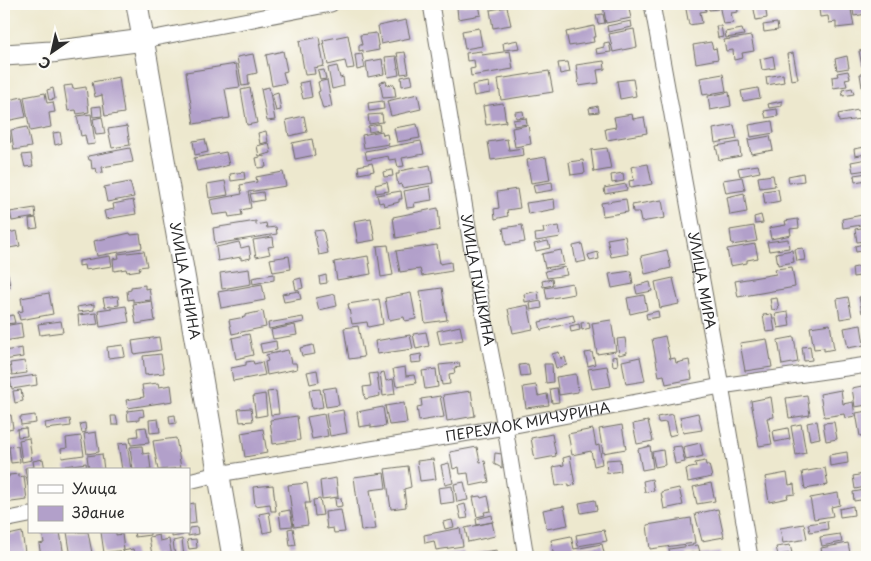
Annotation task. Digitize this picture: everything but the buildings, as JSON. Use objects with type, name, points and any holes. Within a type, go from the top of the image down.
[{"type":"street","name":"УЛИЦА ЛЕНИНА","points":[[137,4],[233,557]]},
{"type":"street","points":[[4,61],[51,52],[144,40],[330,4]]},
{"type":"street","name":"УЛИЦА ПУШКИНА","points":[[431,4],[476,275],[505,427],[526,557]]},
{"type":"street","name":"УЛИЦА МИРА","points":[[652,4],[750,557]]},
{"type":"street","points":[[4,54],[51,52]]},
{"type":"street","name":"ПЕРЕУЛОК МИЧУРИНА","points":[[190,481],[218,474],[505,427],[721,386],[867,366]]},
{"type":"street","points":[[4,520],[28,515]]}]
